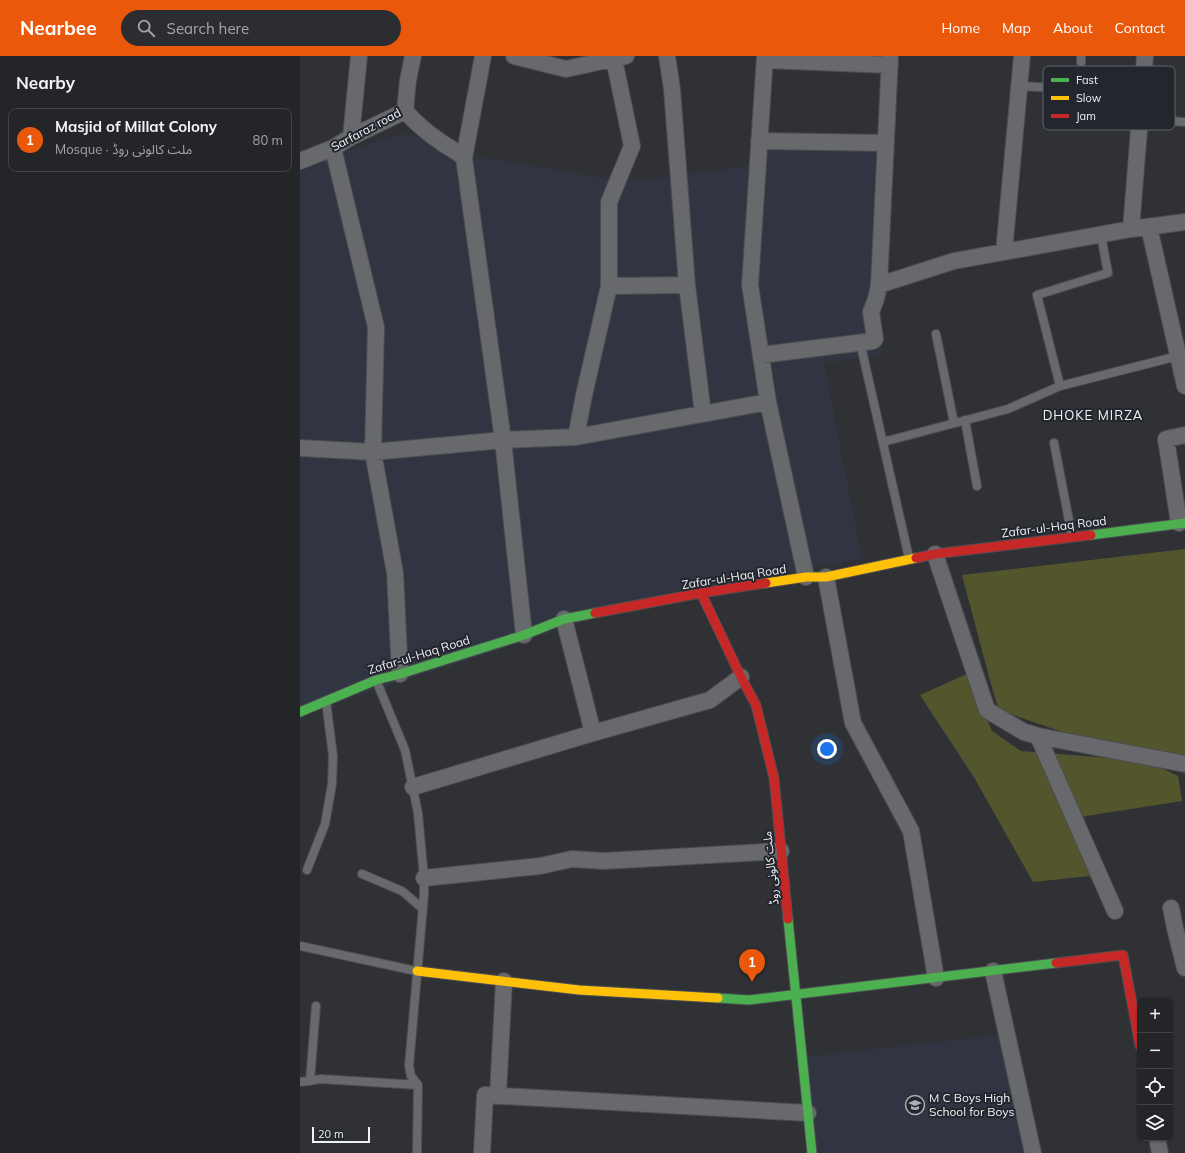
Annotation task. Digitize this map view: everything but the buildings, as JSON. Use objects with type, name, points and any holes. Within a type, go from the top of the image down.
[{"type":"street","points":[[351,137],[359,56]]},
{"type":"street","name":"Sarfaraz road","points":[[300,161],[333,148],[351,137],[405,111],[408,80],[413,56]]},
{"type":"street","points":[[483,56],[464,158],[503,440],[524,635]]},
{"type":"street","points":[[514,56],[566,68],[620,57],[632,146],[609,202],[610,286],[584,395],[576,437]]},
{"type":"street","points":[[667,56],[672,89],[687,285],[704,414]]},
{"type":"street","points":[[1004,252],[1022,56]]},
{"type":"street","points":[[1144,66],[1145,56]]},
{"type":"street","points":[[761,355],[873,341],[875,339],[871,312],[879,285],[890,60],[765,58],[750,285],[768,402],[806,577]]},
{"type":"street","points":[[405,111],[421,128],[458,152],[464,158]]},
{"type":"street","points":[[1131,229],[1139,130]]},
{"type":"street","points":[[759,141],[886,143]]},
{"type":"street","points":[[333,148],[376,327],[373,452],[395,573],[400,674]]},
{"type":"street","points":[[879,285],[954,262],[1131,229],[1185,222]]},
{"type":"street","points":[[1149,227],[1185,386]]},
{"type":"street","points":[[610,286],[687,285]]},
{"type":"street","points":[[300,448],[373,452],[503,440],[576,437],[768,402]]},
{"type":"street","points":[[1182,523],[1166,439],[1185,435]]},
{"type":"street","name":"Zafar-ul-Haq Road","points":[[300,712],[376,680],[400,674],[524,635],[564,619],[701,593],[806,577],[826,577],[935,554],[1182,523]]},
{"type":"street","points":[[935,554],[987,710],[1024,732],[1038,736],[1185,764]]},
{"type":"street","points":[[826,577],[853,723],[911,831],[936,978]]},
{"type":"street","name":"ملت کالونی روڈ","points":[[701,593],[740,677],[756,705],[774,778],[812,1153]]},
{"type":"street","points":[[564,619],[593,733]]},
{"type":"street","points":[[413,787],[593,733],[710,700],[740,677]]},
{"type":"street","points":[[1038,736],[1115,911]]},
{"type":"street","points":[[424,878],[540,866],[572,859],[604,861],[781,852]]},
{"type":"street","points":[[1171,908],[1185,968]]},
{"type":"street","points":[[417,971],[579,990],[749,1000],[1123,955],[1138,1033]]},
{"type":"street","points":[[993,971],[1033,1153]]},
{"type":"street","points":[[498,1096],[504,981]]},
{"type":"street","points":[[482,1153],[485,1095],[808,1113]]},
{"type":"street","points":[[1158,1141],[1160,1153]]},
{"type":"lane","points":[[1019,86],[1043,87]]},
{"type":"lane","points":[[1175,121],[1185,122]]},
{"type":"lane","points":[[1060,386],[1036,296],[1108,273],[1101,235]]},
{"type":"lane","points":[[936,334],[954,423]]},
{"type":"lane","points":[[860,342],[910,559]]},
{"type":"lane","points":[[883,442],[1008,409],[1060,386],[1178,356]]},
{"type":"lane","points":[[965,420],[977,486]]},
{"type":"lane","points":[[1054,442],[1072,537]]},
{"type":"lane","points":[[376,680],[405,750],[418,813],[424,878],[409,1066],[411,1076],[418,1085],[417,1153]]},
{"type":"lane","points":[[307,870],[325,824],[332,784],[333,756],[326,701]]},
{"type":"lane","points":[[362,874],[402,891],[422,909]]},
{"type":"lane","points":[[300,946],[417,971]]},
{"type":"lane","points":[[310,1081],[316,1006]]},
{"type":"lane","points":[[300,1082],[321,1079],[418,1085]]},
{"type":"shaded area","points":[[404,133],[475,156],[626,182],[748,166],[770,145],[879,144],[882,355],[824,363],[862,559],[677,591],[300,715],[300,165]]},
{"type":"shaded area","name":"M C Boys High School for Boys","points":[[1007,1034],[1033,1153],[812,1153],[803,1057]]},
{"type":"green space","points":[[1185,549],[1185,756],[1080,738],[999,710],[962,575]]},
{"type":"green space","points":[[967,674],[992,731],[1021,751],[1147,761],[1178,776],[1182,801],[1086,816],[1071,821],[1090,876],[1033,882],[975,779],[920,695]]},
{"type":"traffic: fast","points":[[1091,535],[1185,523]]},
{"type":"traffic: fast","points":[[300,712],[376,680],[400,674],[524,635],[564,619],[595,613]]},
{"type":"traffic: fast","points":[[788,919],[812,1153]]},
{"type":"traffic: fast","points":[[718,998],[749,1000],[1056,963]]},
{"type":"traffic: slow","points":[[766,583],[806,577],[826,577],[916,558]]},
{"type":"traffic: slow","points":[[417,971],[579,990],[718,998]]},
{"type":"traffic: jam","points":[[916,558],[935,554],[1091,535]]},
{"type":"traffic: jam","points":[[595,613],[701,593],[766,583]]},
{"type":"traffic: jam","points":[[701,593],[756,705],[774,778],[788,919]]},
{"type":"traffic: jam","points":[[1056,963],[1123,955],[1138,1033]]},
{"type":"place","name":"Masjid of Millat Colony","points":[[752,982]]},
{"type":"place","name":"M C Boys High School for Boys","points":[[915,1105]]},
{"type":"district","name":"DHOKE MIRZA","points":[[1093,415]]}]
